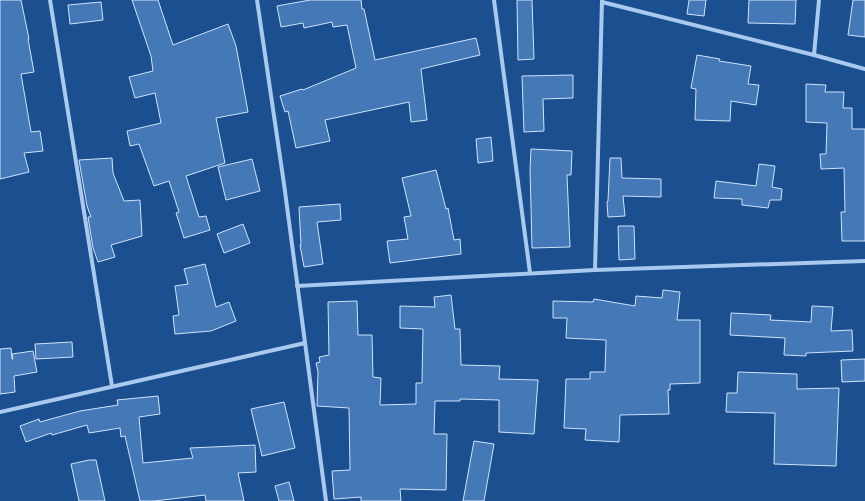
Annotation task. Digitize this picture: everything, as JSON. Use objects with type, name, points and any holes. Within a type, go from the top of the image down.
[{"type":"street","points":[[50,0],[112,386]]},
{"type":"street","points":[[257,0],[284,184],[326,501]]},
{"type":"street","points":[[494,0],[530,273]]},
{"type":"street","points":[[814,55],[819,0]]},
{"type":"street","points":[[595,270],[602,1],[814,55],[865,70]]},
{"type":"street","points":[[297,286],[595,270],[865,261]]},
{"type":"street","points":[[0,412],[305,343]]},
{"type":"building","points":[[0,0],[21,0],[34,72],[21,74],[31,132],[40,131],[43,151],[24,153],[29,172],[0,179]]},
{"type":"building","points":[[132,0],[158,0],[173,45],[228,24],[236,46],[248,112],[216,118],[225,163],[186,176],[199,217],[206,216],[210,230],[184,238],[176,213],[179,212],[169,181],[154,186],[139,144],[130,146],[127,131],[161,123],[155,93],[135,98],[129,77],[153,71],[151,56]]},
{"type":"building","points":[[310,0],[361,0],[375,60],[476,38],[480,55],[421,69],[427,120],[411,122],[409,102],[325,120],[330,141],[296,148],[288,111],[285,112],[280,96],[302,89],[303,90],[356,68],[347,25],[333,27],[332,22],[304,28],[303,23],[281,27],[277,6]]},
{"type":"building","points":[[517,0],[532,0],[534,59],[518,60]]},
{"type":"building","points":[[689,0],[706,0],[704,16],[687,14]]},
{"type":"building","points":[[749,0],[796,0],[795,24],[748,23]]},
{"type":"building","points":[[853,0],[865,0],[865,37],[848,35]]},
{"type":"building","points":[[101,2],[103,20],[70,24],[68,5]]},
{"type":"building","points":[[697,55],[720,59],[719,61],[751,66],[748,84],[759,85],[756,105],[731,101],[730,121],[695,120],[696,89],[691,88]]},
{"type":"building","points":[[573,75],[573,98],[543,99],[544,131],[524,132],[522,76]]},
{"type":"building","points":[[806,84],[826,85],[825,92],[844,92],[843,108],[852,108],[852,129],[865,129],[865,241],[842,241],[841,212],[845,212],[844,168],[821,169],[820,154],[826,154],[827,123],[806,122]]},
{"type":"building","points":[[491,137],[493,161],[478,163],[476,139]]},
{"type":"building","points":[[531,149],[572,151],[571,175],[567,175],[570,247],[532,248],[530,169]]},
{"type":"building","points":[[112,158],[113,173],[124,201],[140,200],[142,236],[111,245],[115,257],[98,262],[93,248],[88,217],[91,217],[87,206],[79,160]]},
{"type":"building","points":[[610,158],[621,158],[622,178],[661,179],[661,197],[623,196],[625,216],[608,217],[607,202]]},
{"type":"building","points":[[252,159],[260,191],[226,200],[218,167]]},
{"type":"building","points":[[759,164],[775,166],[772,187],[782,189],[781,200],[770,200],[768,208],[742,205],[742,199],[714,198],[716,181],[756,186]]},
{"type":"building","points":[[436,170],[446,209],[448,208],[454,240],[460,239],[461,254],[390,263],[387,241],[408,239],[404,217],[411,216],[402,178]]},
{"type":"building","points":[[340,204],[341,220],[317,222],[323,264],[304,267],[300,245],[299,207]]},
{"type":"building","points":[[243,224],[250,243],[224,253],[217,234]]},
{"type":"building","points":[[618,226],[634,226],[635,259],[619,260]]},
{"type":"building","points":[[205,264],[216,307],[229,302],[236,321],[211,331],[175,334],[173,316],[179,315],[175,286],[188,284],[184,269]]},
{"type":"building","points":[[663,290],[680,292],[677,320],[700,320],[700,383],[670,384],[670,390],[668,390],[669,414],[620,415],[619,442],[585,440],[586,429],[564,428],[566,379],[590,379],[590,372],[605,372],[606,340],[566,338],[567,318],[553,318],[553,301],[593,302],[594,299],[635,306],[636,296],[662,298]]},
{"type":"building","points":[[451,295],[455,329],[460,329],[461,365],[500,366],[499,379],[538,380],[534,434],[499,432],[499,400],[460,399],[460,401],[435,401],[434,434],[447,434],[446,490],[400,489],[401,501],[361,501],[361,497],[334,499],[332,471],[350,470],[349,408],[317,406],[318,372],[316,363],[320,362],[319,357],[329,355],[328,302],[357,301],[358,335],[372,335],[373,377],[381,378],[380,405],[416,404],[416,383],[422,383],[423,329],[400,328],[400,306],[435,307],[434,297]]},
{"type":"building","points":[[812,306],[833,307],[831,331],[852,330],[853,351],[806,353],[806,356],[784,355],[785,338],[730,335],[731,313],[771,315],[770,320],[811,322]]},
{"type":"building","points":[[72,342],[73,357],[36,359],[35,344]]},
{"type":"building","points":[[11,348],[12,359],[12,354],[33,351],[37,372],[14,376],[15,392],[0,394],[0,349]]},
{"type":"building","points":[[865,359],[865,381],[842,382],[841,360]]},
{"type":"building","points":[[738,372],[797,374],[797,389],[839,388],[836,466],[774,464],[775,413],[726,412],[727,393],[737,393]]},
{"type":"building","points":[[158,396],[160,414],[139,417],[143,463],[193,458],[190,448],[255,445],[256,472],[238,473],[244,501],[206,501],[205,495],[154,501],[140,501],[125,436],[121,437],[120,428],[89,433],[87,425],[52,435],[51,433],[26,442],[20,426],[39,419],[40,422],[80,411],[118,405],[117,400]]},
{"type":"building","points":[[284,402],[295,448],[262,456],[251,409]]},
{"type":"building","points":[[474,441],[494,444],[484,501],[463,501]]},
{"type":"building","points":[[96,460],[105,501],[79,501],[71,464]]},
{"type":"building","points":[[289,482],[294,501],[279,501],[275,486]]}]
